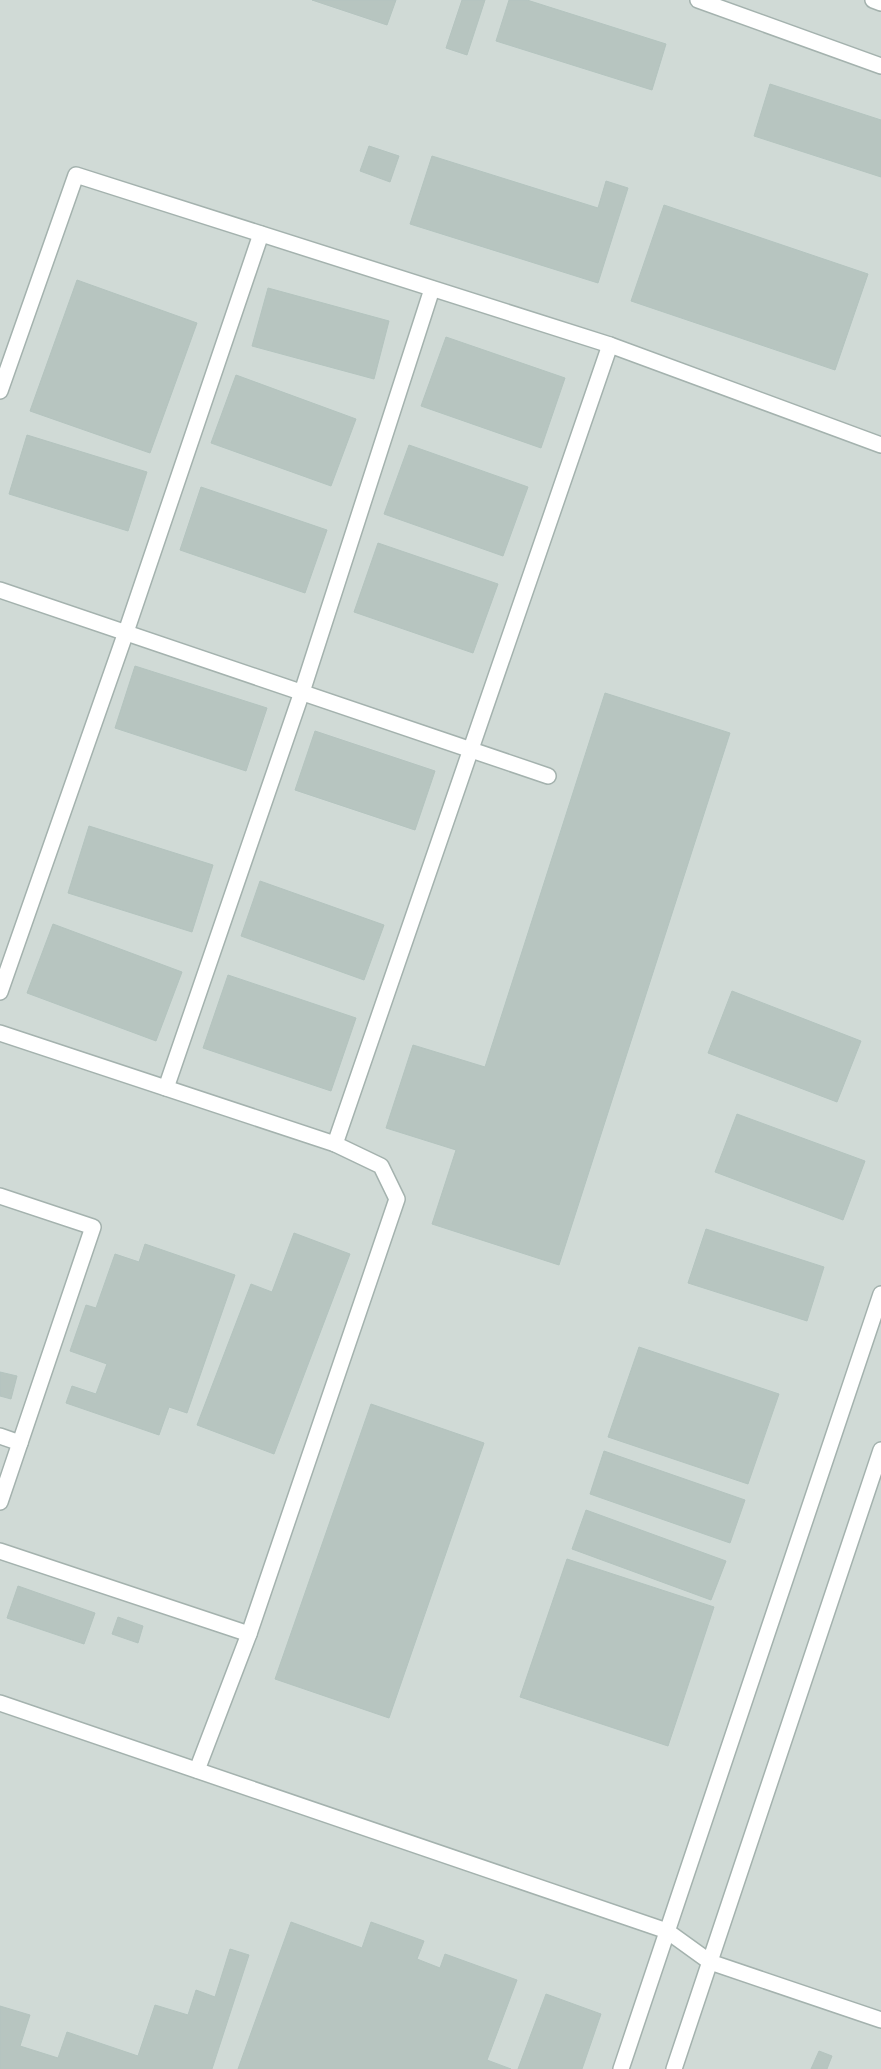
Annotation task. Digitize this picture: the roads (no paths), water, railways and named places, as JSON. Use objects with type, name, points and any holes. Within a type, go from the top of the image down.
[{"type":"street","points":[[698,0],[881,66]]},
{"type":"street","points":[[873,0],[881,3]]},
{"type":"street","points":[[0,391],[76,175],[610,345],[881,445]]},
{"type":"street","points":[[0,992],[262,234]]},
{"type":"street","points":[[166,1088],[302,692],[432,288]]},
{"type":"street","points":[[335,1144],[610,345]]},
{"type":"street","points":[[0,590],[548,776]]},
{"type":"street","points":[[0,1033],[335,1144],[381,1166],[397,1199],[249,1634],[197,1770]]},
{"type":"street","points":[[0,1196],[93,1226],[0,1502]]},
{"type":"street","points":[[621,2069],[881,1294]]},
{"type":"street","points":[[0,1436],[20,1443]]},
{"type":"street","points":[[674,2069],[881,1450]]},
{"type":"street","points":[[0,1552],[249,1634]]},
{"type":"street","points":[[0,1703],[667,1931],[710,1962],[881,2020]]}]
